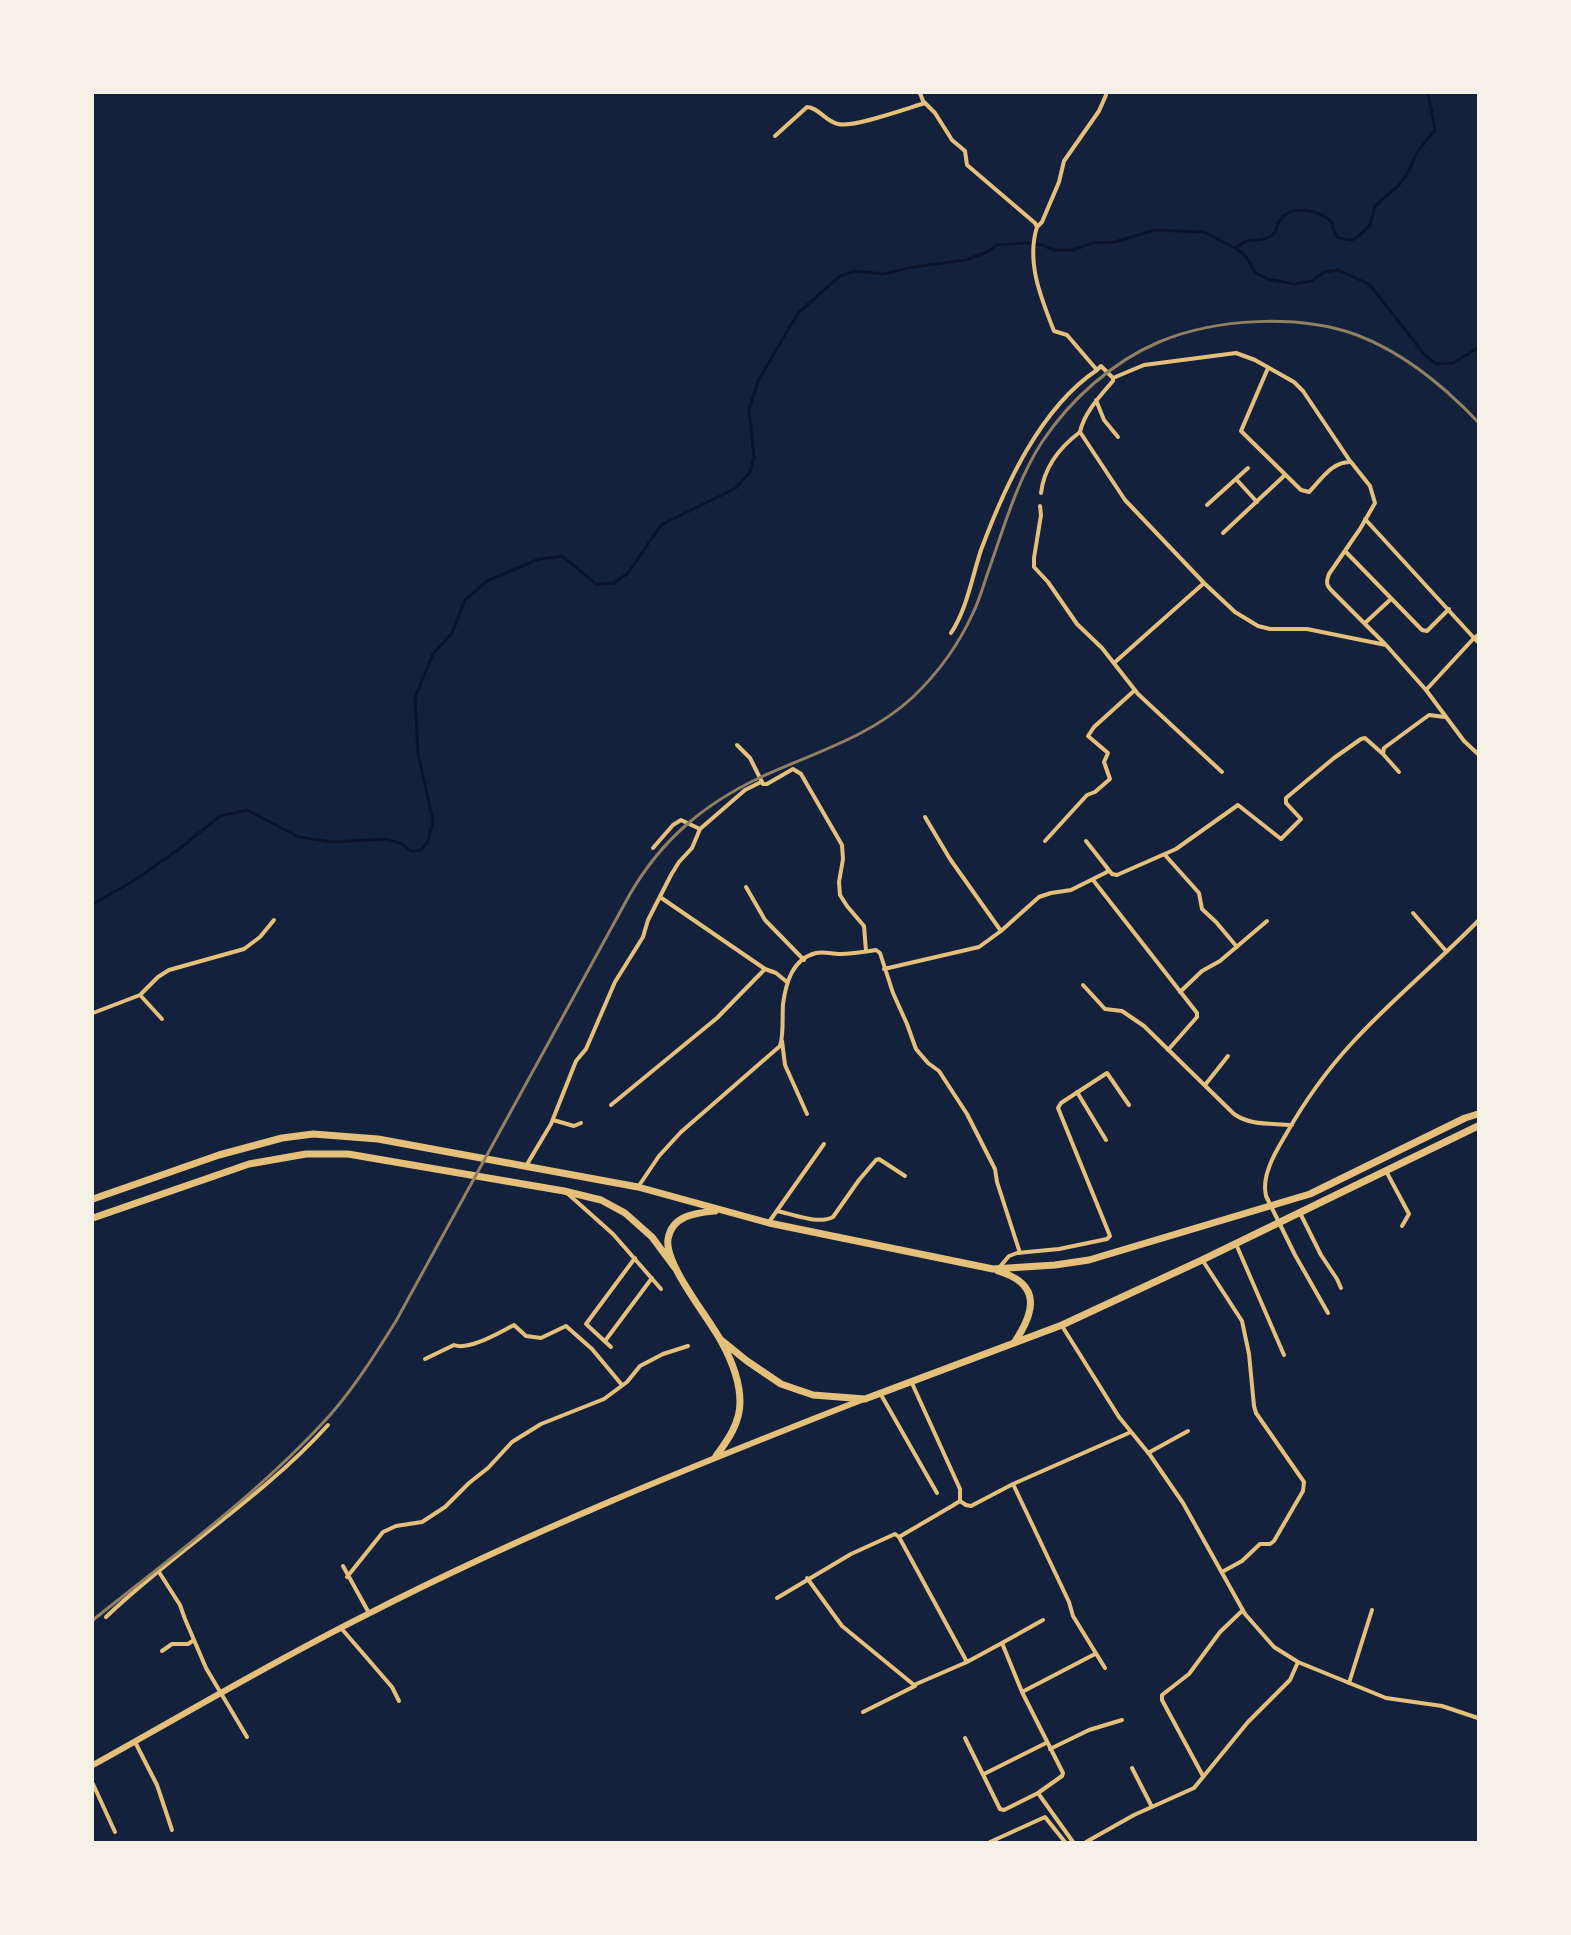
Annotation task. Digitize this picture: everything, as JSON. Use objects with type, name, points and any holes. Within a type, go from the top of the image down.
[{"type":"highway","points":[[996,1269],[1089,1260],[1310,1194],[1465,1118],[1478,1114]]},
{"type":"highway","points":[[721,1340],[781,1384],[813,1395],[865,1399],[1062,1325],[1478,1126]]},
{"type":"highway","points":[[93,1199],[219,1155],[282,1138],[313,1134],[378,1139],[638,1187],[769,1222],[996,1269],[1022,1282],[1030,1297],[1031,1311],[1026,1325],[1013,1344]]},
{"type":"highway","points":[[93,1218],[249,1164],[306,1154],[348,1154],[564,1191],[601,1200],[625,1213],[652,1238],[675,1268],[721,1340],[734,1368],[740,1405],[738,1418],[731,1435],[717,1456]]},
{"type":"highway","points":[[675,1268],[668,1242],[670,1233],[680,1219],[690,1214],[721,1210]]},
{"type":"main road","points":[[93,1765],[369,1613],[574,1517],[717,1456],[865,1399]]},
{"type":"street","points":[[920,93],[925,103],[945,125],[952,140],[965,151],[967,165],[1035,223],[1034,270],[1054,331],[1067,335],[1097,370]]},
{"type":"street","points":[[1036,227],[1042,222],[1059,182],[1064,161],[1095,118],[1106,95]]},
{"type":"street","points":[[776,136],[807,107],[813,108],[819,115],[835,124],[843,125],[925,103]]},
{"type":"street","points":[[1386,645],[1307,629],[1270,629],[1258,626],[1235,612],[1204,583],[1125,500],[1080,432],[1096,400],[1113,381],[1113,378],[1144,365],[1225,353],[1244,355],[1294,382],[1303,391],[1370,486],[1376,500],[1329,574],[1327,585],[1386,645],[1478,754]]},
{"type":"street","points":[[951,633],[964,607],[981,551],[997,510],[1022,458],[1061,404],[1085,378],[1101,366],[1113,378]]},
{"type":"street","points":[[1269,368],[1241,430],[1301,490],[1309,492],[1333,466],[1342,461],[1351,462]]},
{"type":"street","points":[[1096,400],[1104,420],[1118,437]]},
{"type":"street","points":[[1041,493],[1044,477],[1053,461],[1067,441],[1080,432]]},
{"type":"street","points":[[1207,505],[1248,468]]},
{"type":"street","points":[[1224,533],[1286,475]]},
{"type":"street","points":[[1236,479],[1257,502]]},
{"type":"street","points":[[1040,506],[1041,515],[1034,567],[1078,626],[1098,645],[1135,690],[1222,772]]},
{"type":"street","points":[[1365,519],[1477,638],[1426,690]]},
{"type":"street","points":[[1345,551],[1426,632],[1449,609]]},
{"type":"street","points":[[1114,663],[1204,583]]},
{"type":"street","points":[[1365,623],[1391,599]]},
{"type":"street","points":[[1045,841],[1087,795],[1095,792],[1110,779],[1104,762],[1108,753],[1088,736],[1094,727],[1135,690]]},
{"type":"street","points":[[1383,754],[1384,748],[1429,715],[1445,717]]},
{"type":"street","points":[[1086,842],[1113,874],[1117,875],[1165,855],[1238,805],[1281,839],[1301,819],[1286,802],[1286,798],[1334,758],[1365,738],[1399,772]]},
{"type":"street","points":[[737,744],[750,758],[761,782]]},
{"type":"street","points":[[526,1167],[553,1120],[576,1061],[586,1050],[615,982],[643,937],[648,920],[679,862],[692,848],[700,829],[746,790],[761,782],[767,784],[793,769],[801,774],[842,844],[840,895],[864,926],[866,951]]},
{"type":"street","points":[[925,817],[950,859],[1001,931]]},
{"type":"street","points":[[653,848],[673,825],[681,820],[700,829]]},
{"type":"street","points":[[1165,855],[1199,893],[1202,909],[1237,947]]},
{"type":"street","points":[[884,969],[979,947],[1039,897],[1071,890],[1107,872],[1108,868]]},
{"type":"street","points":[[1093,880],[1197,1014],[1168,1050]]},
{"type":"street","points":[[747,887],[749,895],[755,901],[765,920],[804,960]]},
{"type":"street","points":[[660,897],[787,982]]},
{"type":"street","points":[[1413,913],[1446,951]]},
{"type":"street","points":[[93,1013],[140,995],[158,977],[169,970],[244,949],[252,944],[274,920]]},
{"type":"street","points":[[1180,993],[1202,971],[1220,961],[1267,921]]},
{"type":"street","points":[[1328,1313],[1279,1223],[1264,1186],[1276,1152],[1292,1125],[1350,1044],[1478,921]]},
{"type":"street","points":[[807,1114],[785,1065],[782,1040],[781,1020],[787,982],[792,970],[817,952],[837,954],[878,951],[916,1049],[928,1063],[939,1071],[967,1114],[995,1170],[1020,1252]]},
{"type":"street","points":[[611,1105],[717,1018],[765,969]]},
{"type":"street","points":[[1083,985],[1105,1009],[1117,1010],[1132,1017],[1242,1119],[1248,1122],[1292,1125]]},
{"type":"street","points":[[140,995],[162,1019]]},
{"type":"street","points":[[638,1187],[659,1156],[681,1132],[777,1050],[782,1040]]},
{"type":"street","points":[[1205,1085],[1228,1056]]},
{"type":"street","points":[[996,1269],[1009,1256],[1020,1252],[1059,1249],[1107,1239],[1110,1236],[1059,1111],[1061,1103],[1107,1073],[1129,1105]]},
{"type":"street","points":[[1077,1092],[1106,1140]]},
{"type":"street","points":[[553,1120],[574,1126],[581,1123]]},
{"type":"street","points":[[769,1222],[824,1144]]},
{"type":"street","points":[[777,1211],[818,1220],[833,1217],[859,1180],[879,1159],[905,1176]]},
{"type":"street","points":[[1386,1171],[1408,1214],[1402,1226]]},
{"type":"street","points":[[564,1191],[613,1234],[661,1289]]},
{"type":"street","points":[[1300,1213],[1341,1288]]},
{"type":"street","points":[[1235,1243],[1284,1355]]},
{"type":"street","points":[[611,1347],[586,1324],[635,1258]]},
{"type":"street","points":[[1202,1260],[1242,1321],[1249,1354],[1256,1413],[1304,1482],[1303,1491],[1274,1541],[1260,1545],[1242,1561],[1222,1572]]},
{"type":"street","points":[[605,1341],[652,1278]]},
{"type":"street","points":[[425,1359],[454,1345],[462,1347],[484,1340],[514,1325],[526,1336],[541,1338],[566,1326],[592,1349],[622,1386]]},
{"type":"street","points":[[1062,1325],[1113,1409],[1184,1503],[1243,1610],[1274,1647],[1298,1662],[1386,1698],[1442,1706],[1478,1718]]},
{"type":"street","points":[[347,1577],[383,1532],[396,1526],[425,1520],[447,1505],[490,1466],[512,1442],[542,1424],[604,1399],[622,1386],[640,1366],[688,1346]]},
{"type":"street","points":[[910,1381],[960,1489],[960,1501]]},
{"type":"street","points":[[879,1393],[937,1493]]},
{"type":"street","points":[[106,1617],[266,1484],[328,1425]]},
{"type":"street","points":[[1148,1453],[1188,1431]]},
{"type":"street","points":[[960,1501],[971,1506],[1013,1484],[1131,1432]]},
{"type":"street","points":[[1013,1484],[1070,1602],[1073,1616],[1105,1668]]},
{"type":"street","points":[[899,1537],[960,1501]]},
{"type":"street","points":[[777,1598],[807,1578],[851,1554],[895,1534],[899,1537],[967,1662]]},
{"type":"street","points":[[343,1566],[347,1577],[369,1613]]},
{"type":"street","points":[[159,1572],[180,1605],[194,1640],[221,1694],[247,1737]]},
{"type":"street","points":[[807,1578],[842,1626],[916,1686]]},
{"type":"street","points":[[1203,1776],[1162,1700],[1162,1695],[1189,1674],[1220,1632],[1243,1610]]},
{"type":"street","points":[[1349,1683],[1372,1611]]},
{"type":"street","points":[[863,1712],[967,1662],[1043,1620]]},
{"type":"street","points":[[341,1628],[392,1687],[399,1701]]},
{"type":"street","points":[[162,1651],[174,1643],[188,1644],[194,1640]]},
{"type":"street","points":[[965,1738],[1001,1810],[1038,1793],[1062,1776],[1063,1773],[1022,1692],[1002,1643]]},
{"type":"street","points":[[1022,1692],[1096,1653]]},
{"type":"street","points":[[1086,1842],[1134,1815],[1194,1788],[1248,1722],[1290,1680],[1298,1662]]},
{"type":"street","points":[[1050,1749],[1089,1730],[1122,1720]]},
{"type":"street","points":[[135,1742],[157,1785],[172,1830]]},
{"type":"street","points":[[984,1774],[1046,1743]]},
{"type":"street","points":[[1132,1768],[1152,1808]]},
{"type":"street","points":[[93,1784],[115,1832]]},
{"type":"street","points":[[1038,1793],[1073,1842]]},
{"type":"street","points":[[990,1842],[1045,1816],[1065,1842]]},
{"type":"waterway","points":[[1235,248],[1246,241],[1268,238],[1274,233],[1285,215],[1299,210],[1306,210],[1327,218],[1332,222],[1338,238],[1352,240],[1361,234],[1370,225],[1375,206],[1399,185],[1418,151],[1435,130],[1428,93]]},
{"type":"waterway","points":[[93,904],[135,880],[220,816],[247,810],[299,837],[332,842],[387,839],[402,844],[411,851],[421,850],[428,841],[433,821],[418,753],[415,697],[433,654],[452,633],[465,600],[487,581],[539,559],[562,556],[596,584],[614,583],[628,573],[661,525],[736,488],[750,472],[754,457],[749,410],[758,381],[798,313],[840,276],[856,271],[883,274],[913,267],[966,260],[987,252],[997,245],[1025,243],[1042,245],[1054,250],[1073,250],[1092,243],[1115,242],[1154,230],[1204,232],[1245,255],[1255,272],[1267,279],[1294,284],[1312,281],[1324,272],[1338,270],[1369,284],[1424,354],[1436,364],[1453,363],[1478,348]]},
{"type":"railway","points":[[93,1620],[185,1547],[276,1470],[304,1443],[349,1392],[396,1321],[630,894],[642,874],[670,840],[703,811],[740,788],[860,734],[878,723],[913,697],[931,678],[961,636],[975,608],[1011,507],[1033,457],[1065,411],[1093,384],[1142,350],[1181,334],[1231,324],[1258,322],[1310,324],[1357,335],[1391,351],[1437,383],[1478,422]]}]
